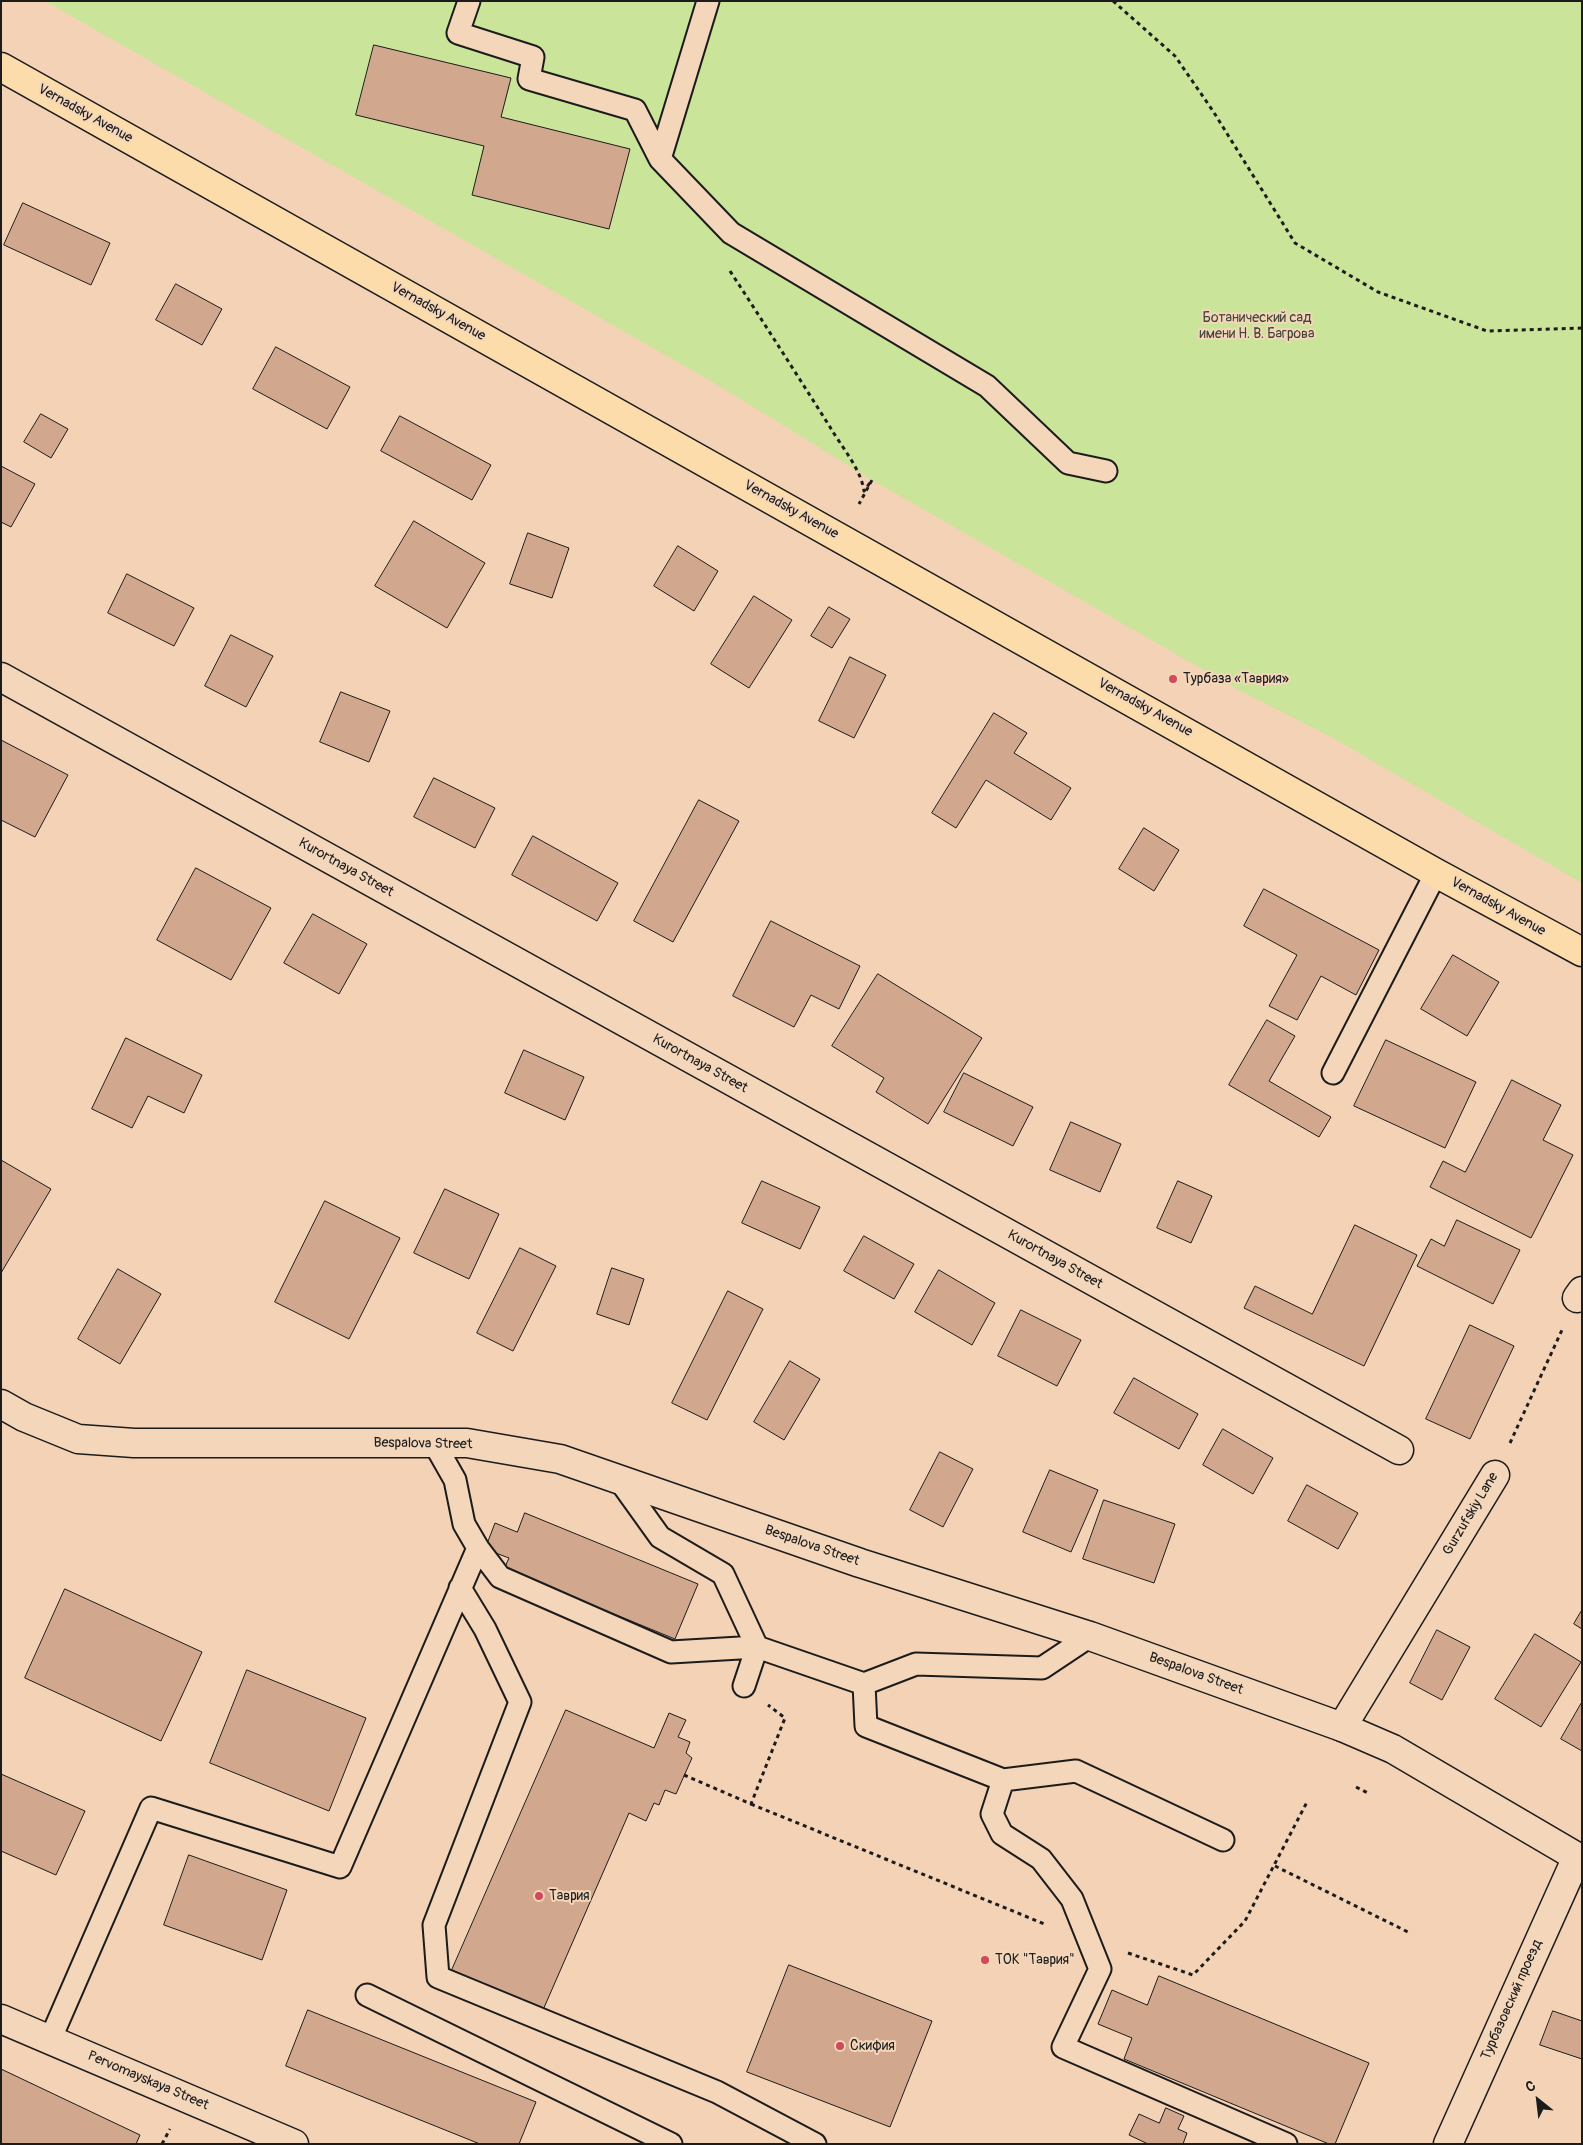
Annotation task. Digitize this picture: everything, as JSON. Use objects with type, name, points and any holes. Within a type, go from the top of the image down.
[{"type":"main road","name":"Vernadsky Avenue","points":[[1,67],[1436,873],[1582,952]]},
{"type":"street","name":"Kurortnaya Street","points":[[1,677],[1399,1450]]},
{"type":"street","name":"Bespalova Street","points":[[1,1404],[24,1417],[78,1439],[88,1440],[134,1443],[468,1443],[560,1459],[617,1477],[860,1563],[1090,1636],[1342,1727],[1393,1749],[1579,1858]]},
{"type":"street","name":"Gurzufskiy Lane","points":[[1342,1727],[1495,1475]]},
{"type":"street","name":"Турбазовский проезд","points":[[1448,2144],[1579,1858]]},
{"type":"street","name":"Pervomayskaya Street","points":[[1,2019],[294,2144]]},
{"type":"lane","points":[[469,1],[458,33],[533,57],[529,79],[635,110],[660,158],[731,233],[987,386],[1068,462],[1106,471]]},
{"type":"lane","points":[[660,158],[708,1]]},
{"type":"lane","points":[[1333,1073],[1436,873]]},
{"type":"lane","points":[[434,1443],[455,1480],[464,1524],[478,1548],[500,1577],[671,1652],[757,1647],[864,1684],[916,1664],[1042,1668],[1090,1636]]},
{"type":"lane","points":[[617,1477],[660,1537],[723,1574],[757,1647],[744,1686]]},
{"type":"lane","points":[[50,2040],[151,1808],[340,1867],[478,1548]]},
{"type":"lane","points":[[460,1588],[485,1629],[520,1702],[434,1925],[438,1977],[718,2092],[815,2144]]},
{"type":"lane","points":[[864,1684],[866,1726],[1003,1780],[1076,1771],[1223,1840]]},
{"type":"lane","points":[[1003,1780],[992,1814],[1002,1834],[1041,1859],[1072,1899],[1100,1969],[1063,2047],[1286,2144]]},
{"type":"lane","points":[[367,1995],[671,2144]]},
{"type":"path","points":[[1113,1],[1175,56],[1213,111],[1295,243],[1378,292],[1487,331],[1582,328]]},
{"type":"path","points":[[728,269],[780,348],[863,482],[864,491],[872,480],[859,504]]},
{"type":"path","name":"Gurzufskiy Lane","points":[[1495,1475],[1580,1294]]},
{"type":"path","points":[[751,1804],[785,1718]]},
{"type":"path","points":[[684,1775],[1042,1924],[1193,1975],[1245,1921],[1307,1802]]},
{"type":"path","points":[[1356,1787],[1368,1793]]},
{"type":"path","points":[[1274,1866],[1408,1932]]},
{"type":"green space","name":"Ботанический сад имени Н. В. Багрова","points":[[45,1],[1582,1],[1582,883],[1333,738],[1237,689],[872,480],[716,384]]},
{"type":"building","points":[[374,45],[511,78],[501,117],[630,149],[609,229],[472,195],[484,146],[356,115]]},
{"type":"building","points":[[23,203],[110,243],[91,285],[4,245]]},
{"type":"building","points":[[176,284],[222,309],[202,345],[156,320]]},
{"type":"building","points":[[276,347],[350,387],[327,429],[253,389]]},
{"type":"building","points":[[41,414],[68,429],[51,458],[24,442]]},
{"type":"building","points":[[400,416],[491,465],[472,500],[381,451]]},
{"type":"building","points":[[1,466],[35,484],[11,527],[1,522]]},
{"type":"building","points":[[414,521],[485,563],[447,628],[375,586]]},
{"type":"building","points":[[528,533],[569,548],[552,598],[510,584]]},
{"type":"building","points":[[678,546],[718,571],[694,611],[654,586]]},
{"type":"building","points":[[127,574],[194,608],[174,646],[108,613]]},
{"type":"building","points":[[754,596],[792,620],[749,688],[711,664]]},
{"type":"building","points":[[829,607],[850,619],[832,648],[811,636]]},
{"type":"building","points":[[231,635],[273,656],[246,707],[205,686]]},
{"type":"building","points":[[850,657],[886,675],[854,738],[819,721]]},
{"type":"building","points":[[341,692],[390,711],[369,762],[320,742]]},
{"type":"building","points":[[994,713],[1027,733],[1014,753],[1071,788],[1051,820],[986,780],[956,828],[932,813]]},
{"type":"building","points":[[1,740],[68,775],[35,837],[1,820]]},
{"type":"building","points":[[434,778],[495,808],[475,848],[414,817]]},
{"type":"building","points":[[699,800],[739,821],[673,942],[634,921]]},
{"type":"building","points":[[1144,828],[1179,850],[1154,891],[1119,869]]},
{"type":"building","points":[[533,836],[618,883],[597,921],[512,875]]},
{"type":"building","points":[[196,868],[271,908],[231,980],[157,940]]},
{"type":"building","points":[[1264,889],[1379,950],[1356,995],[1321,976],[1297,1020],[1269,1006],[1297,955],[1244,926]]},
{"type":"building","points":[[313,914],[367,944],[339,994],[284,963]]},
{"type":"building","points":[[771,921],[860,966],[839,1009],[811,995],[794,1027],[733,996]]},
{"type":"building","points":[[1453,955],[1499,982],[1467,1036],[1421,1009]]},
{"type":"building","points":[[878,974],[982,1038],[928,1124],[876,1092],[884,1078],[832,1046]]},
{"type":"building","points":[[1267,1020],[1295,1036],[1269,1081],[1331,1117],[1319,1137],[1229,1085]]},
{"type":"building","points":[[126,1038],[202,1075],[184,1113],[148,1096],[132,1128],[92,1109]]},
{"type":"building","points":[[1386,1040],[1476,1082],[1445,1148],[1354,1106]]},
{"type":"building","points":[[524,1050],[584,1077],[565,1120],[505,1093]]},
{"type":"building","points":[[964,1073],[1033,1107],[1013,1146],[944,1112]]},
{"type":"building","points":[[1512,1080],[1561,1105],[1543,1140],[1573,1155],[1531,1238],[1430,1187],[1443,1161],[1465,1172]]},
{"type":"building","points":[[1071,1122],[1121,1144],[1100,1192],[1050,1170]]},
{"type":"building","points":[[1,1160],[51,1189],[1,1273]]},
{"type":"building","points":[[762,1181],[820,1207],[800,1249],[742,1223]]},
{"type":"building","points":[[1178,1181],[1212,1196],[1191,1243],[1157,1228]]},
{"type":"building","points":[[445,1189],[499,1214],[469,1279],[414,1253]]},
{"type":"building","points":[[325,1201],[400,1238],[349,1339],[275,1302]]},
{"type":"building","points":[[1457,1220],[1520,1250],[1493,1304],[1417,1266],[1431,1239],[1444,1246]]},
{"type":"building","points":[[1355,1225],[1417,1255],[1364,1366],[1244,1308],[1255,1286],[1312,1314]]},
{"type":"building","points":[[864,1236],[914,1264],[894,1299],[844,1271]]},
{"type":"building","points":[[520,1248],[556,1266],[513,1351],[477,1333]]},
{"type":"building","points":[[612,1268],[644,1279],[629,1325],[597,1314]]},
{"type":"building","points":[[118,1269],[161,1294],[120,1364],[78,1339]]},
{"type":"building","points":[[939,1270],[995,1303],[972,1345],[915,1312]]},
{"type":"building","points":[[728,1291],[763,1309],[707,1420],[672,1403]]},
{"type":"building","points":[[1021,1310],[1081,1340],[1057,1386],[998,1356]]},
{"type":"building","points":[[1470,1325],[1514,1346],[1470,1439],[1426,1419]]},
{"type":"building","points":[[790,1361],[820,1379],[784,1440],[754,1422]]},
{"type":"building","points":[[1134,1378],[1198,1414],[1179,1449],[1114,1413]]},
{"type":"building","points":[[1223,1429],[1273,1458],[1253,1494],[1203,1465]]},
{"type":"building","points":[[940,1452],[973,1469],[943,1527],[910,1510]]},
{"type":"building","points":[[1050,1470],[1098,1490],[1071,1552],[1023,1532]]},
{"type":"building","points":[[1307,1485],[1358,1513],[1338,1549],[1288,1521]]},
{"type":"building","points":[[1104,1500],[1175,1524],[1154,1583],[1083,1559]]},
{"type":"building","points":[[525,1513],[698,1584],[675,1639],[504,1569],[509,1558],[485,1549],[495,1523],[517,1532]]},
{"type":"building","points":[[65,1589],[202,1652],[161,1741],[25,1678]]},
{"type":"building","points":[[1582,1610],[1582,1629],[1574,1624]]},
{"type":"building","points":[[1437,1630],[1470,1647],[1442,1700],[1410,1683]]},
{"type":"building","points":[[1535,1634],[1581,1662],[1541,1727],[1495,1699]]},
{"type":"building","points":[[247,1670],[366,1718],[329,1811],[210,1763]]},
{"type":"building","points":[[1582,1702],[1582,1751],[1561,1739]]},
{"type":"building","name":"Таврия","points":[[566,1710],[654,1748],[669,1713],[686,1720],[678,1737],[690,1742],[686,1753],[692,1758],[676,1794],[665,1790],[659,1805],[654,1803],[646,1821],[629,1813],[543,2010],[452,1970]]},
{"type":"building","points":[[1,1774],[85,1811],[56,1875],[1,1851]]},
{"type":"building","points":[[189,1855],[287,1890],[262,1960],[164,1925]]},
{"type":"building","name":"Скифия","points":[[789,1965],[932,2021],[890,2127],[747,2072]]},
{"type":"building","points":[[1159,1976],[1369,2063],[1335,2144],[1329,2144],[1124,2059],[1132,2038],[1098,2024],[1112,1990],[1147,2005]]},
{"type":"building","points":[[308,2010],[536,2102],[519,2144],[480,2144],[286,2066]]},
{"type":"building","points":[[1553,2011],[1582,2021],[1582,2059],[1540,2045]]},
{"type":"building","points":[[1,2069],[140,2135],[136,2144],[1,2144]]},
{"type":"building","points":[[1166,2108],[1184,2116],[1178,2129],[1187,2133],[1183,2144],[1148,2144],[1129,2135],[1139,2114],[1159,2123]]},
{"type":"place","name":"Турбаза «Таврия»","points":[[1173,679]]},
{"type":"place","name":"Таврия","points":[[539,1896]]},
{"type":"place","name":"ТОК \"Таврия\"","points":[[985,1960]]},
{"type":"place","name":"Скифия","points":[[840,2046]]}]
